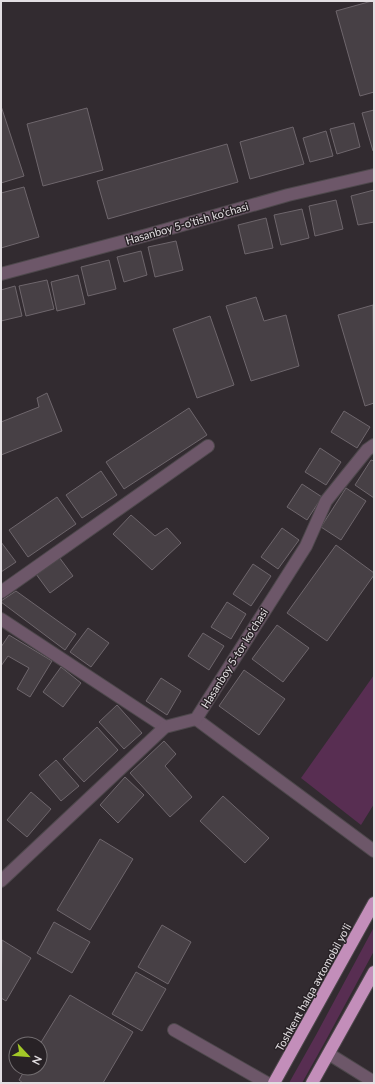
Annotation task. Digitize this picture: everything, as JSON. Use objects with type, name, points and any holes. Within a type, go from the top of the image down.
[{"type":"highway","name":"Toshkent halqa avtomobil yo'li","points":[[274,1083],[374,903]]},
{"type":"highway","points":[[312,1083],[374,972]]},
{"type":"street","name":"Hasanboy 5-o'tish ko'chasi","points":[[1,274],[288,195],[374,175]]},
{"type":"street","name":"Hasanboy 5-tor ko'chasi","points":[[1,881],[165,727],[196,719],[306,546],[326,501],[367,450],[374,445]]},
{"type":"street","points":[[1,592],[208,446]]},
{"type":"street","points":[[1,619],[165,727]]},
{"type":"street","points":[[196,719],[374,851]]},
{"type":"street","points":[[174,1030],[267,1083]]},
{"type":"street","points":[[329,1054],[374,1082]]},
{"type":"shaded area","points":[[374,675],[374,804],[361,825],[301,778]]},
{"type":"shaded area","points":[[374,927],[374,951],[326,1040],[302,1083],[289,1083],[316,1035]]},
{"type":"building","points":[[374,1],[374,92],[360,96],[336,11]]},
{"type":"building","points":[[1,106],[24,176],[1,183]]},
{"type":"building","points":[[87,108],[103,170],[43,186],[27,124]]},
{"type":"building","points":[[374,110],[374,150],[373,151],[362,113]]},
{"type":"building","points":[[354,123],[360,147],[337,154],[330,129]]},
{"type":"building","points":[[293,127],[304,164],[250,179],[240,142]]},
{"type":"building","points":[[326,131],[333,156],[310,162],[303,138]]},
{"type":"building","points":[[227,144],[238,182],[108,219],[97,181]]},
{"type":"building","points":[[24,187],[39,237],[1,248],[1,193]]},
{"type":"building","points":[[374,190],[374,222],[358,225],[351,196]]},
{"type":"building","points":[[336,200],[343,229],[315,236],[309,206]]},
{"type":"building","points":[[302,209],[309,238],[281,245],[274,215]]},
{"type":"building","points":[[266,218],[273,248],[245,254],[238,225]]},
{"type":"building","points":[[176,241],[183,270],[155,277],[148,247]]},
{"type":"building","points":[[141,251],[147,275],[124,282],[117,257]]},
{"type":"building","points":[[109,260],[116,289],[88,296],[81,267]]},
{"type":"building","points":[[78,275],[85,304],[57,311],[51,282]]},
{"type":"building","points":[[47,280],[54,309],[26,316],[19,286]]},
{"type":"building","points":[[15,286],[22,316],[1,321],[1,290]]},
{"type":"building","points":[[256,297],[264,321],[286,315],[299,366],[251,381],[226,306]]},
{"type":"building","points":[[373,305],[374,403],[365,406],[338,315]]},
{"type":"building","points":[[210,316],[234,385],[197,398],[173,329]]},
{"type":"building","points":[[47,393],[62,431],[1,455],[1,422],[39,407],[37,398]]},
{"type":"building","points":[[189,408],[207,435],[124,489],[106,462]]},
{"type":"building","points":[[344,411],[370,427],[357,448],[331,432]]},
{"type":"building","points":[[320,448],[341,462],[326,485],[305,472]]},
{"type":"building","points":[[371,460],[374,461],[374,498],[355,485]]},
{"type":"building","points":[[101,471],[117,495],[82,518],[66,495]]},
{"type":"building","points":[[302,484],[322,497],[307,520],[287,507]]},
{"type":"building","points":[[346,488],[366,501],[341,540],[321,527]]},
{"type":"building","points":[[57,497],[76,524],[28,557],[9,530]]},
{"type":"building","points":[[131,515],[155,536],[167,528],[181,543],[152,570],[113,534]]},
{"type":"building","points":[[282,528],[299,540],[278,569],[261,557]]},
{"type":"building","points":[[1,542],[16,562],[1,572]]},
{"type":"building","points":[[336,545],[374,573],[374,575],[327,641],[287,613]]},
{"type":"building","points":[[59,557],[73,576],[50,593],[36,574]]},
{"type":"building","points":[[253,564],[271,576],[251,606],[233,594]]},
{"type":"building","points":[[16,591],[76,634],[65,650],[1,602]]},
{"type":"building","points":[[227,602],[246,614],[231,639],[211,627]]},
{"type":"building","points":[[277,625],[309,648],[283,682],[252,659]]},
{"type":"building","points":[[88,628],[109,643],[91,667],[70,652]]},
{"type":"building","points":[[203,633],[224,646],[209,670],[188,656]]},
{"type":"building","points":[[9,635],[52,661],[30,697],[17,689],[29,668],[8,656],[1,666],[1,647]]},
{"type":"building","points":[[61,667],[81,683],[63,707],[43,692]]},
{"type":"building","points":[[244,670],[285,699],[259,735],[219,706]]},
{"type":"building","points":[[161,678],[181,691],[167,715],[146,701]]},
{"type":"building","points":[[117,705],[142,733],[124,749],[99,722]]},
{"type":"building","points":[[97,727],[118,750],[84,782],[63,759]]},
{"type":"building","points":[[164,741],[176,754],[165,766],[192,797],[170,817],[130,773]]},
{"type":"building","points":[[56,760],[79,786],[61,801],[39,775]]},
{"type":"building","points":[[125,777],[144,795],[118,823],[100,805]]},
{"type":"building","points":[[31,792],[51,809],[27,837],[7,820]]},
{"type":"building","points":[[223,796],[269,838],[245,863],[200,821]]},
{"type":"building","points":[[100,839],[133,859],[90,930],[57,910]]},
{"type":"building","points":[[54,922],[90,942],[72,973],[37,953]]},
{"type":"building","points":[[162,925],[191,942],[168,984],[138,967]]},
{"type":"building","points":[[2,940],[31,958],[6,1001],[1,998]]},
{"type":"building","points":[[136,972],[166,989],[142,1031],[112,1014]]},
{"type":"building","points":[[70,995],[133,1032],[103,1083],[23,1083],[19,1080],[21,1076],[48,1076],[48,1036],[45,1036]]}]
